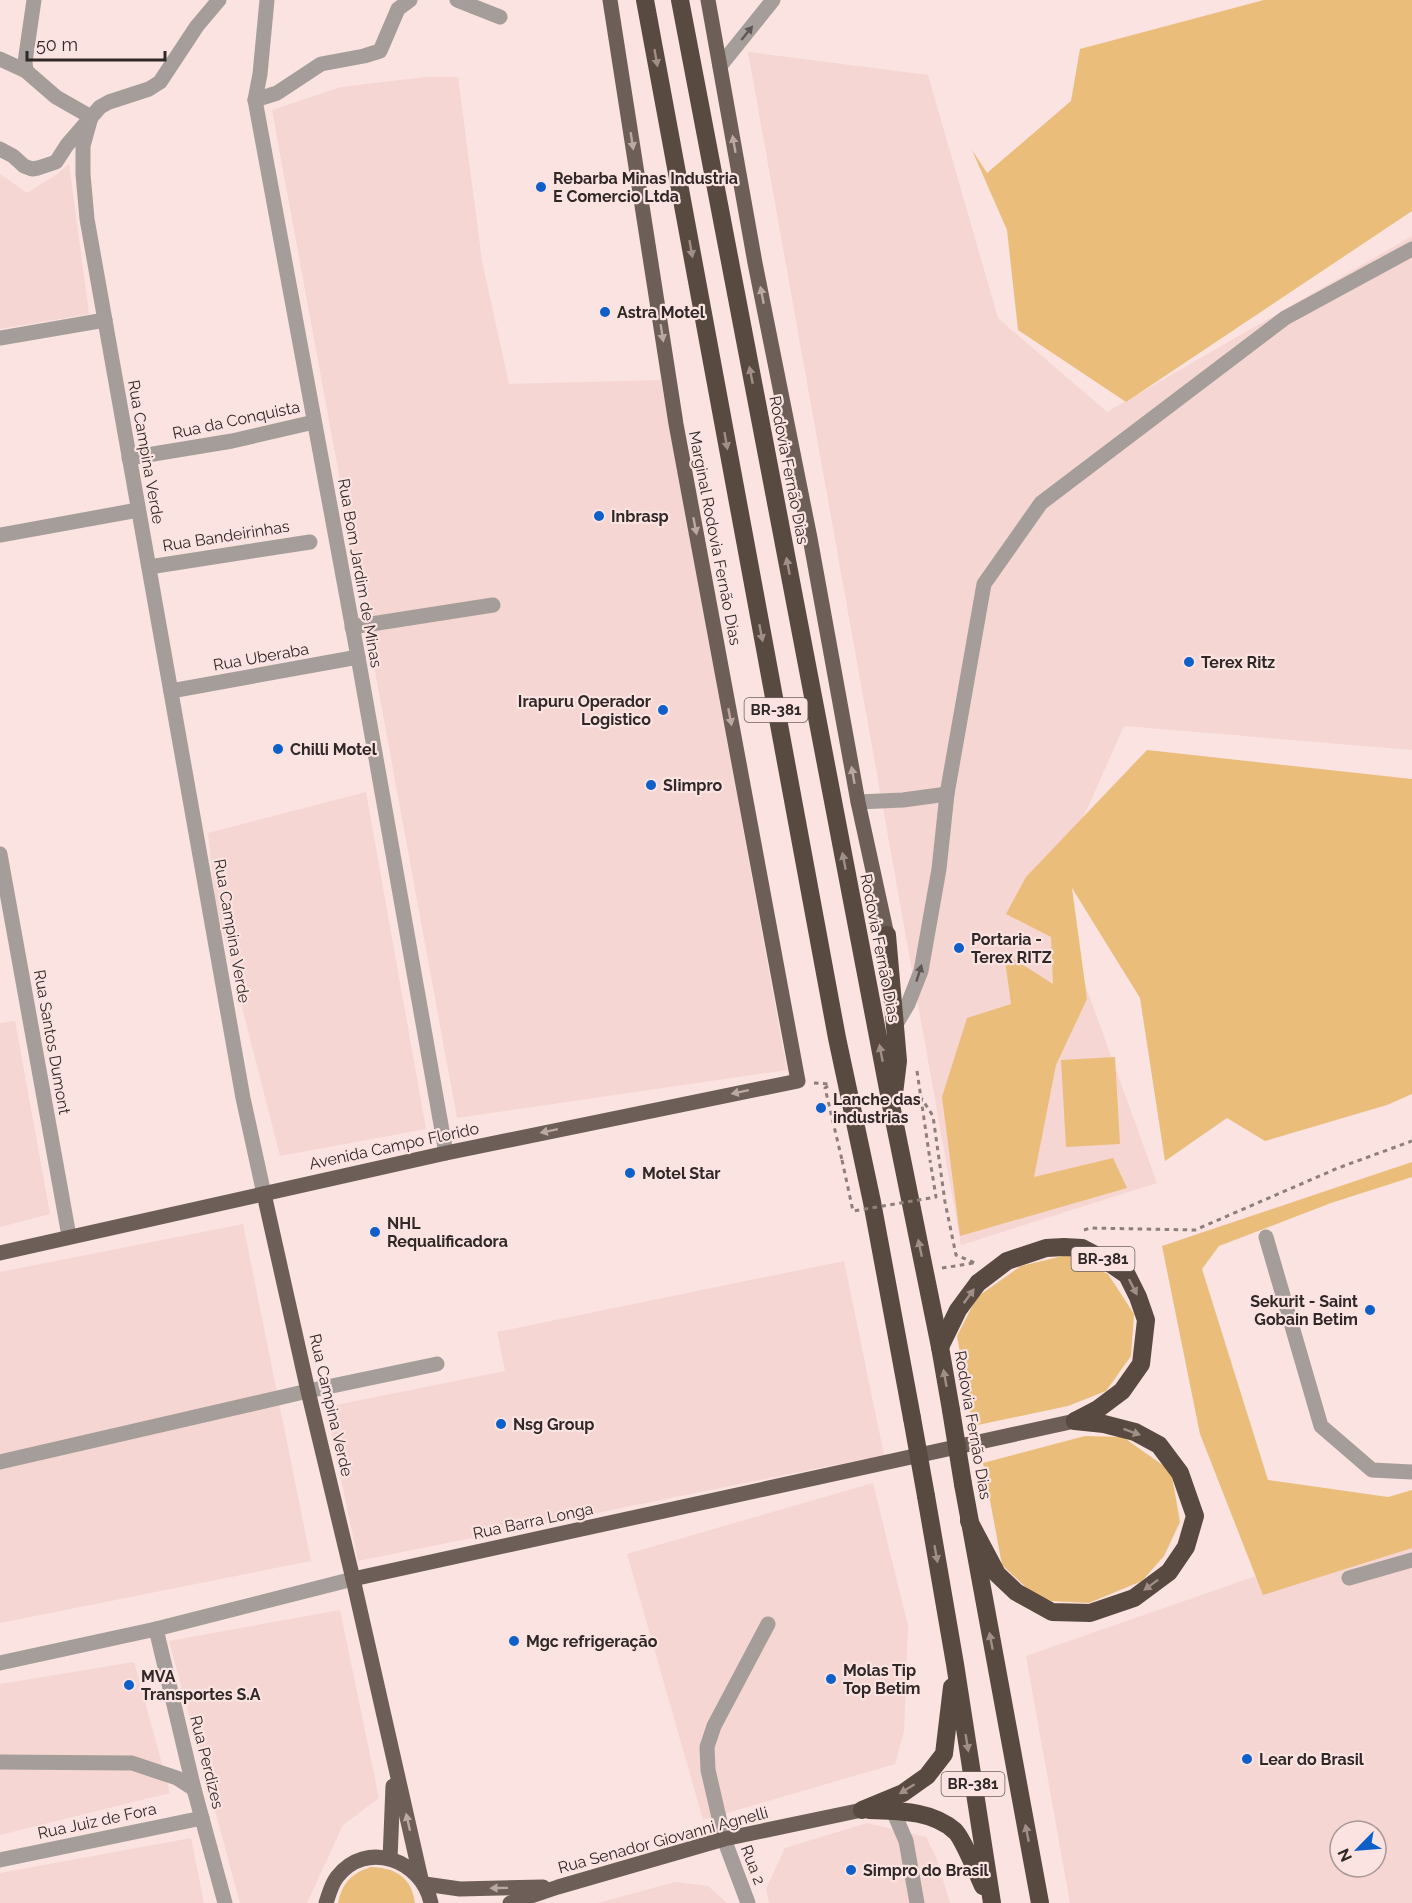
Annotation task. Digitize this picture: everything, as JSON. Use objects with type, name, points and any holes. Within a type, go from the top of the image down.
[{"type":"highway","name":"BR-381","points":[[645,0],[747,558],[837,1081],[872,1202],[912,1418],[955,1664],[992,1903]]},
{"type":"highway","name":"Rodovia Fernão Dias","points":[[680,0],[891,1110],[940,1347],[969,1521],[1040,1899]]},
{"type":"highway","name":"BR-381","points":[[887,935],[898,1061],[891,1110]]},
{"type":"highway","name":"BR-381","points":[[940,1347],[958,1310],[978,1283],[1007,1261],[1047,1248],[1064,1247],[1082,1248],[1105,1260],[1127,1275],[1146,1320],[1140,1364],[1122,1391],[1098,1409],[1075,1421]]},
{"type":"highway","points":[[969,1521],[997,1574],[1016,1592],[1052,1612],[1090,1613],[1123,1602],[1134,1598],[1169,1572],[1186,1547],[1195,1516],[1180,1473],[1159,1445],[1135,1432],[1104,1424],[1075,1421]]},
{"type":"highway","points":[[862,1810],[903,1793],[927,1776],[944,1754],[955,1664]]},
{"type":"highway","points":[[862,1810],[905,1811],[935,1818],[957,1832],[992,1903]]},
{"type":"main road","name":"Marginal Rodovia Fernão Dias","points":[[610,0],[676,424],[798,1081]]},
{"type":"main road","name":"Rodovia Fernão Dias","points":[[708,0],[755,263],[810,538],[858,802],[887,935]]},
{"type":"main road","name":"Avenida Campo Florido","points":[[0,1253],[446,1153],[798,1081]]},
{"type":"main road","name":"Rua Campina Verde","points":[[264,1194],[390,1744],[423,1881],[431,1903]]},
{"type":"main road","name":"Rua Barra Longa","points":[[353,1579],[1075,1421]]},
{"type":"main road","name":"Rua Campina Verde","points":[[390,1744],[394,1794],[390,1859]]},
{"type":"main road","name":"Rua Senador Giovanni Agnelli","points":[[510,1903],[724,1839],[862,1810]]},
{"type":"main road","points":[[326,1903],[330,1889],[338,1876],[350,1866],[365,1859],[381,1857],[396,1860],[410,1868],[423,1881],[460,1889],[558,1887]]},
{"type":"street","points":[[26,71],[25,62],[34,0]]},
{"type":"street","points":[[0,149],[32,169],[56,162],[67,145],[100,107],[149,89],[160,82],[198,26],[219,0]]},
{"type":"street","name":"Rua Bom Jardim de Minas","points":[[267,0],[260,74],[255,100],[358,657],[446,1153]]},
{"type":"street","points":[[255,100],[277,93],[321,64],[380,51],[398,9],[410,0]]},
{"type":"street","points":[[457,0],[500,17]]},
{"type":"street","points":[[720,66],[773,0]]},
{"type":"street","points":[[0,59],[26,71],[56,98],[91,117]]},
{"type":"street","name":"Rua Campina Verde","points":[[91,117],[83,147],[82,174],[87,219],[243,1098],[264,1194]]},
{"type":"street","points":[[895,1026],[908,1004],[921,971],[939,869],[947,794],[984,584],[1041,503],[1285,318],[1412,249]]},
{"type":"street","points":[[0,338],[105,320]]},
{"type":"street","name":"Rua da Conquista","points":[[129,458],[232,441],[314,422]]},
{"type":"street","points":[[0,535],[138,510]]},
{"type":"street","name":"Rua Bandeirinhas","points":[[149,567],[310,542]]},
{"type":"street","points":[[352,627],[493,605]]},
{"type":"street","name":"Rua Uberaba","points":[[171,691],[358,657]]},
{"type":"street","points":[[858,802],[903,800],[947,794]]},
{"type":"street","name":"Rua Santos Dumont","points":[[0,854],[69,1236]]},
{"type":"street","points":[[1266,1237],[1322,1426],[1372,1470],[1412,1472]]},
{"type":"street","points":[[0,1462],[308,1391],[437,1364]]},
{"type":"street","points":[[1349,1578],[1412,1560]]},
{"type":"street","name":"Rua Barra Longa","points":[[0,1663],[156,1629],[353,1579]]},
{"type":"street","name":"Rua 2","points":[[748,1903],[724,1839],[708,1770],[707,1747],[714,1726],[768,1624]]},
{"type":"street","name":"Rua Perdizes","points":[[156,1629],[194,1789],[225,1903]]},
{"type":"street","points":[[0,1762],[132,1763],[177,1778],[194,1789]]},
{"type":"street","points":[[893,1811],[906,1841],[917,1903]]},
{"type":"street","name":"Rua Juiz de Fora","points":[[0,1860],[202,1818]]},
{"type":"path","points":[[798,1081],[837,1081]]},
{"type":"path","points":[[837,1081],[825,1088],[853,1210],[936,1197],[919,1094],[933,1116],[945,1202],[956,1255],[975,1263],[925,1272]]},
{"type":"path","points":[[1079,1231],[1090,1228],[1195,1230],[1338,1168],[1412,1141]]},
{"type":"shaded area","points":[[1264,0],[1412,0],[1412,211],[1126,402],[1018,330],[1007,230],[972,150],[987,173],[1071,101],[1080,49]]},
{"type":"shaded area","name":"Terex Ritz","points":[[748,52],[928,75],[998,318],[1107,412],[1412,236],[1412,750],[1124,726],[1051,890],[1157,1183],[961,1245]]},
{"type":"shaded area","points":[[426,77],[458,77],[482,261],[509,384],[661,380],[787,1070],[457,1118],[272,110],[341,87]]},
{"type":"shaded area","points":[[69,164],[89,314],[0,329],[0,174],[27,193]]},
{"type":"shaded area","points":[[1147,750],[1412,779],[1412,1094],[1387,1105],[1265,1141],[1227,1118],[1165,1161],[1140,998],[1072,888],[1087,999],[1056,1065],[1034,1177],[1113,1158],[1127,1188],[960,1236],[942,1097],[967,1018],[1011,1004],[1004,953],[1053,984],[1051,937],[1006,914],[1026,877]]},
{"type":"shaded area","points":[[366,792],[426,1129],[280,1156],[216,905],[208,833]]},
{"type":"shaded area","points":[[15,1021],[50,1214],[0,1227],[0,1023]]},
{"type":"shaded area","points":[[1115,1057],[1120,1144],[1066,1147],[1061,1060]]},
{"type":"shaded area","points":[[1412,1162],[1412,1177],[1331,1203],[1219,1246],[1202,1269],[1268,1480],[1388,1497],[1412,1490],[1412,1548],[1263,1595],[1200,1434],[1162,1246]]},
{"type":"shaded area","points":[[243,1224],[311,1561],[0,1623],[0,1272]]},
{"type":"shaded area","points":[[1067,1255],[1108,1274],[1134,1314],[1131,1356],[1106,1391],[1068,1406],[973,1426],[957,1336],[977,1297],[1021,1266]]},
{"type":"shaded area","points":[[844,1261],[884,1455],[358,1561],[326,1407],[505,1371],[497,1332]]},
{"type":"shaded area","points":[[1085,1436],[1123,1437],[1171,1471],[1180,1522],[1164,1556],[1142,1581],[1089,1603],[1051,1601],[1031,1592],[1002,1565],[983,1463]]},
{"type":"shaded area","name":"Molas Tip Top Betim","points":[[873,1483],[908,1626],[904,1731],[895,1764],[703,1820],[627,1554]]},
{"type":"shaded area","name":"Lear do Brasil","points":[[1412,1525],[1412,1903],[1070,1903],[1026,1656],[1256,1576]]},
{"type":"shaded area","points":[[340,1610],[379,1798],[343,1825],[307,1903],[240,1903],[169,1641]]},
{"type":"shaded area","points":[[134,1662],[170,1793],[0,1835],[0,1684]]},
{"type":"shaded area","points":[[867,1823],[926,1837],[936,1857],[950,1903],[769,1903],[766,1889],[785,1848]]},
{"type":"shaded area","points":[[191,1838],[204,1903],[0,1903],[0,1873]]},
{"type":"shaded area","points":[[371,1867],[388,1869],[406,1880],[415,1903],[338,1903],[345,1884],[358,1872]]},
{"type":"shaded area","points":[[675,1882],[708,1886],[727,1903],[598,1903]]},
{"type":"place","name":"Rebarba Minas Industria E Comercio Ltda","points":[[541,187]]},
{"type":"place","name":"Astra Motel","points":[[605,312]]},
{"type":"place","name":"Inbrasp","points":[[599,516]]},
{"type":"place","name":"Terex Ritz","points":[[1189,662]]},
{"type":"place","name":"Irapuru Operador Logistico","points":[[663,710]]},
{"type":"place","name":"Chilli Motel","points":[[278,749]]},
{"type":"place","name":"SIimpro","points":[[651,785]]},
{"type":"place","name":"Portaria - Terex RITZ","points":[[959,948]]},
{"type":"place","name":"Lanche das industrias","points":[[821,1108]]},
{"type":"place","name":"Motel Star","points":[[630,1173]]},
{"type":"place","name":"NHL Requalificadora","points":[[375,1232]]},
{"type":"place","name":"Sekurit - Saint Gobain Betim","points":[[1370,1310]]},
{"type":"place","name":"Nsg Group","points":[[501,1424]]},
{"type":"place","name":"Mgc refrigeração","points":[[514,1641]]},
{"type":"place","name":"Molas Tip Top Betim","points":[[831,1679]]},
{"type":"place","name":"MVA Transportes S.A","points":[[129,1685]]},
{"type":"place","name":"Lear do Brasil","points":[[1247,1759]]},
{"type":"place","name":"Simpro do Brasil","points":[[851,1870]]}]
